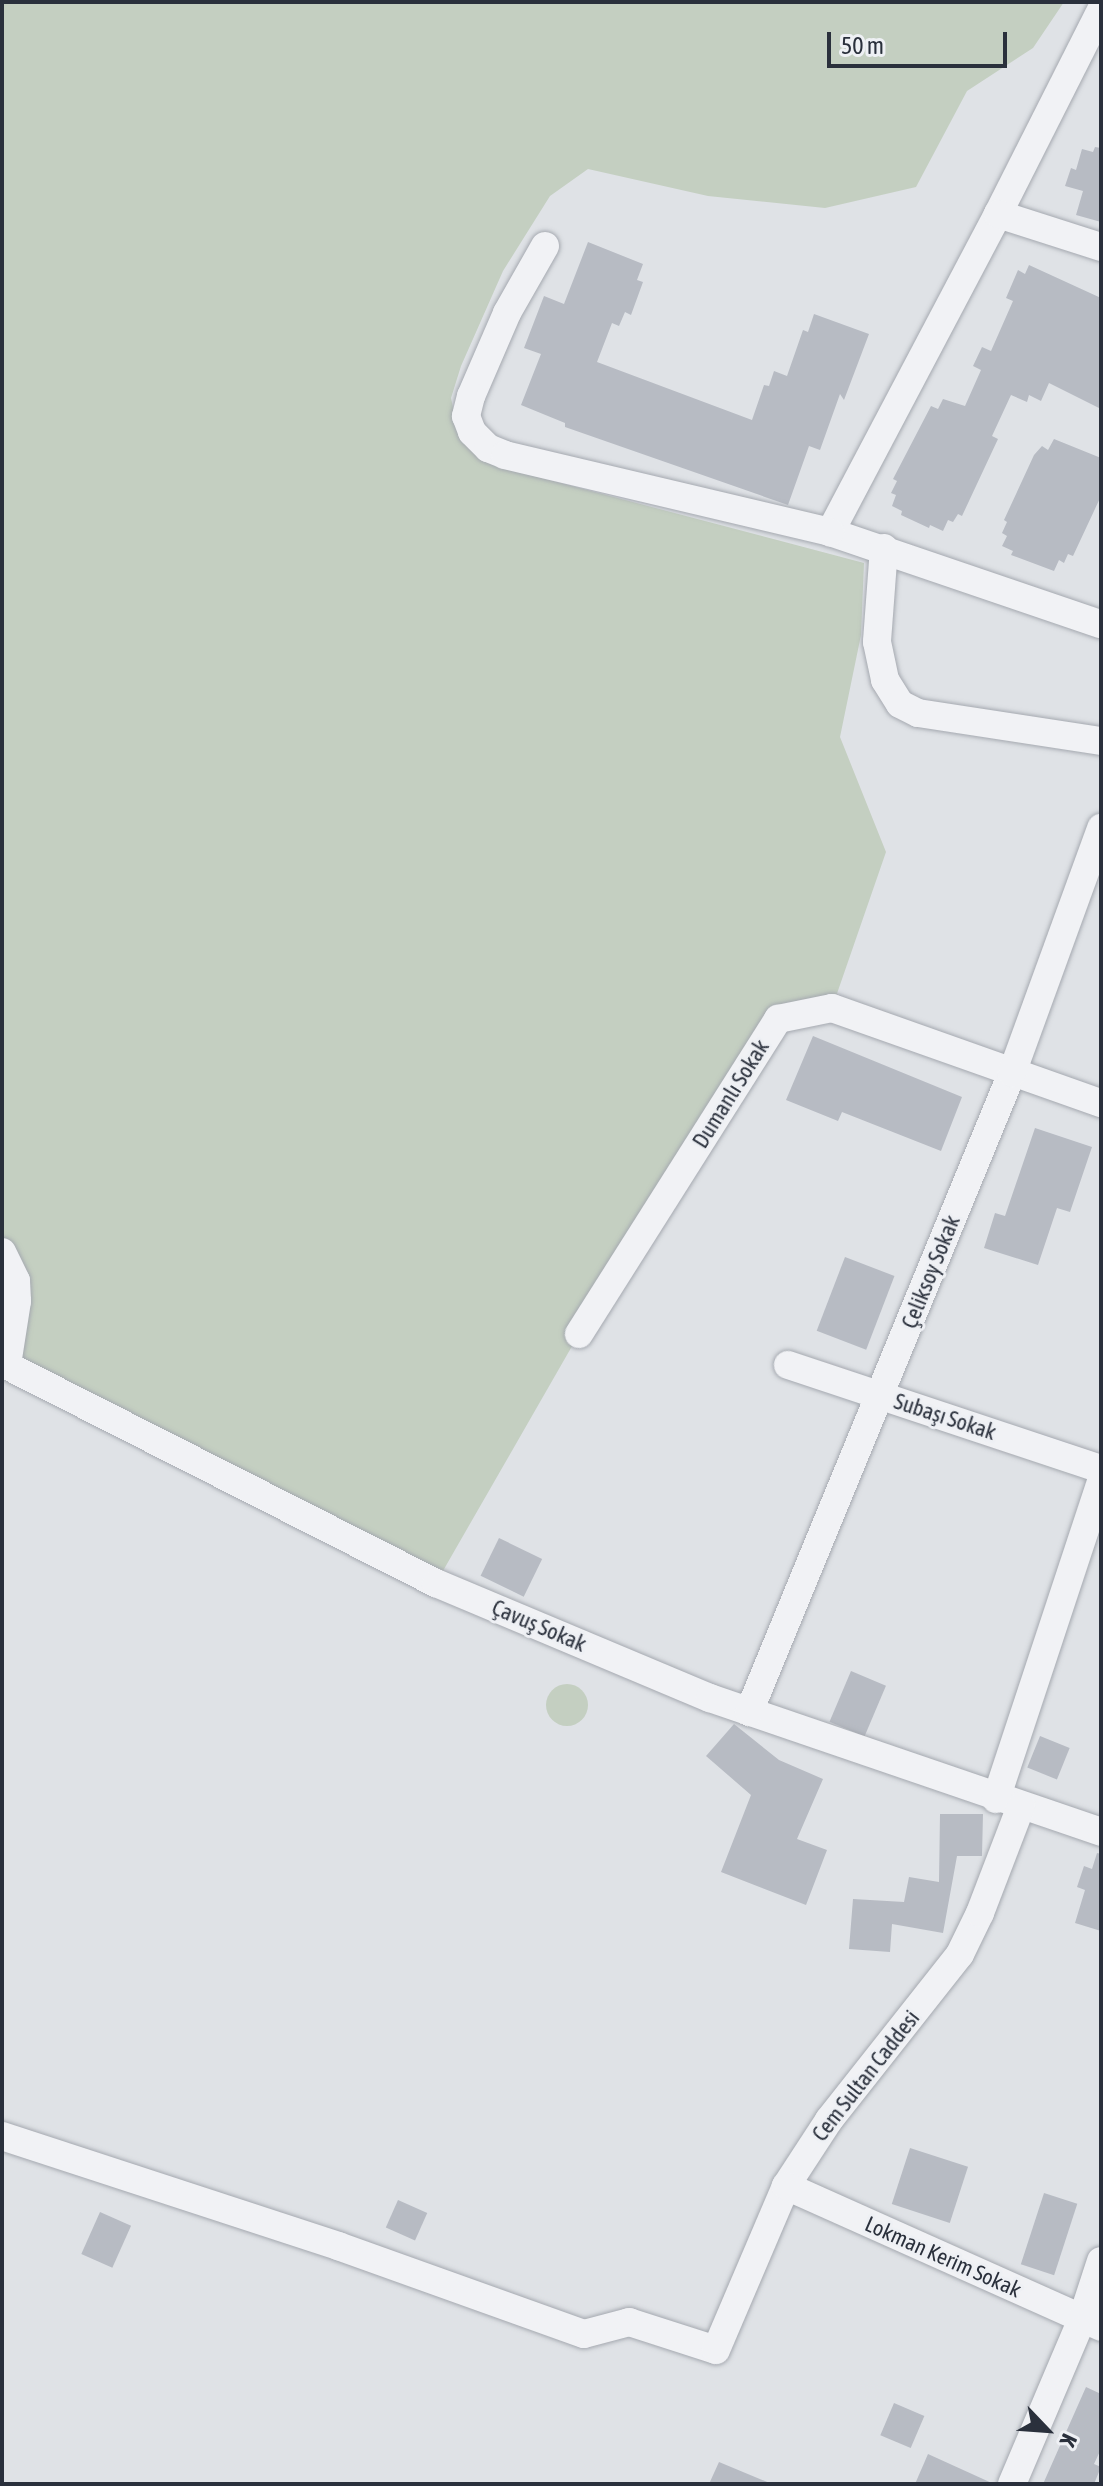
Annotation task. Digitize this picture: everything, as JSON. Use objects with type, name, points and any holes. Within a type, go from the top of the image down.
[{"type":"street","points":[[830,532],[998,214],[1101,10]]},
{"type":"street","points":[[998,214],[1101,247]]},
{"type":"street","points":[[545,246],[507,313],[471,396],[466,416],[472,432],[488,448],[505,455],[830,532],[1101,624]]},
{"type":"street","points":[[884,548],[877,642],[885,680],[900,704],[918,713],[1101,741]]},
{"type":"street","name":"Çeliksoy Sokak","points":[[749,1712],[1012,1073],[1101,828]]},
{"type":"street","name":"Dumanlı Sokak","points":[[579,1334],[778,1019],[832,1008],[1101,1103]]},
{"type":"street","points":[[2,1252],[16,1281],[17,1301],[5,1364]]},
{"type":"street","name":"Çavuş Sokak","points":[[5,1364],[436,1583],[749,1712],[1101,1832]]},
{"type":"street","name":"Subaşı Sokak","points":[[788,1365],[1101,1469]]},
{"type":"street","name":"Cem Sultan Caddesi","points":[[2,2136],[338,2246],[584,2334],[629,2322],[716,2350],[786,2186],[829,2120],[960,1954],[980,1913],[1101,1482]]},
{"type":"street","name":"Lokman Kerim Sokak","points":[[786,2186],[1091,2323]]},
{"type":"street","points":[[1012,2484],[1091,2323],[1101,2261]]},
{"type":"green space","points":[[2,2],[1064,2],[1033,48],[967,91],[916,187],[825,208],[708,196],[588,169],[550,196],[503,271],[461,366],[451,398],[457,427],[523,473],[864,563],[861,635],[840,737],[886,852],[832,1008],[778,1019],[579,1334],[436,1583],[7,1365],[2,1252]]},
{"type":"green space","points":[[567,1684],[582,1690],[588,1705],[582,1720],[567,1726],[552,1720],[546,1705],[552,1690]]},
{"type":"building","points":[[1095,147],[1101,148],[1101,222],[1076,215],[1083,191],[1065,186],[1071,168],[1076,170],[1082,149],[1093,152]]},
{"type":"building","points":[[588,242],[643,264],[637,280],[643,282],[631,315],[625,312],[619,326],[612,323],[597,362],[752,420],[764,385],[769,386],[774,371],[787,376],[803,330],[808,332],[814,314],[869,334],[844,400],[840,394],[820,450],[809,446],[788,505],[565,427],[565,423],[521,405],[541,354],[524,348],[544,296],[564,304]]},
{"type":"building","points":[[1029,265],[1101,298],[1101,409],[1049,383],[1041,401],[1029,395],[1027,402],[1011,395],[992,436],[998,439],[962,516],[958,514],[953,522],[948,520],[943,531],[930,525],[929,528],[901,515],[902,511],[892,506],[896,495],[891,493],[897,481],[893,479],[931,406],[938,409],[943,399],[965,406],[981,370],[973,366],[982,347],[991,351],[1013,301],[1006,298],[1018,270],[1025,274]]},
{"type":"building","points":[[1054,439],[1101,458],[1101,496],[1073,556],[1068,554],[1064,563],[1059,560],[1054,571],[1011,555],[1013,551],[1002,546],[1007,536],[1002,533],[1007,522],[1004,520],[1034,455],[1042,446],[1048,450]]},
{"type":"building","points":[[813,1036],[962,1097],[941,1151],[842,1112],[838,1121],[786,1100]]},
{"type":"building","points":[[1035,1128],[1092,1147],[1070,1212],[1057,1208],[1038,1265],[984,1248],[995,1213],[1005,1216]]},
{"type":"building","points":[[845,1257],[894,1276],[866,1350],[817,1331]]},
{"type":"building","points":[[499,1538],[542,1559],[524,1597],[481,1576]]},
{"type":"building","points":[[851,1671],[886,1686],[864,1736],[830,1722]]},
{"type":"building","points":[[734,1724],[779,1760],[823,1779],[797,1839],[827,1850],[806,1905],[721,1872],[751,1795],[706,1756]]},
{"type":"building","points":[[1040,1736],[1070,1748],[1057,1780],[1027,1768]]},
{"type":"building","points":[[940,1814],[983,1814],[982,1856],[957,1856],[943,1933],[892,1924],[890,1952],[849,1949],[853,1899],[904,1902],[909,1877],[939,1882]]},
{"type":"building","points":[[1097,1853],[1101,1854],[1101,1931],[1075,1923],[1085,1890],[1077,1887],[1084,1866],[1092,1869]]},
{"type":"building","points":[[910,2148],[968,2167],[950,2223],[892,2204]]},
{"type":"building","points":[[1044,2193],[1077,2204],[1054,2275],[1021,2264]]},
{"type":"building","points":[[398,2200],[427,2213],[415,2240],[386,2227]]},
{"type":"building","points":[[100,2212],[131,2226],[112,2268],[81,2254]]},
{"type":"building","points":[[1086,2387],[1101,2394],[1101,2449],[1094,2464],[1101,2467],[1094,2484],[1043,2484]]},
{"type":"building","points":[[894,2403],[924,2416],[911,2448],[880,2435]]},
{"type":"building","points":[[928,2454],[994,2484],[915,2484]]},
{"type":"building","points":[[719,2462],[772,2484],[709,2484]]}]
